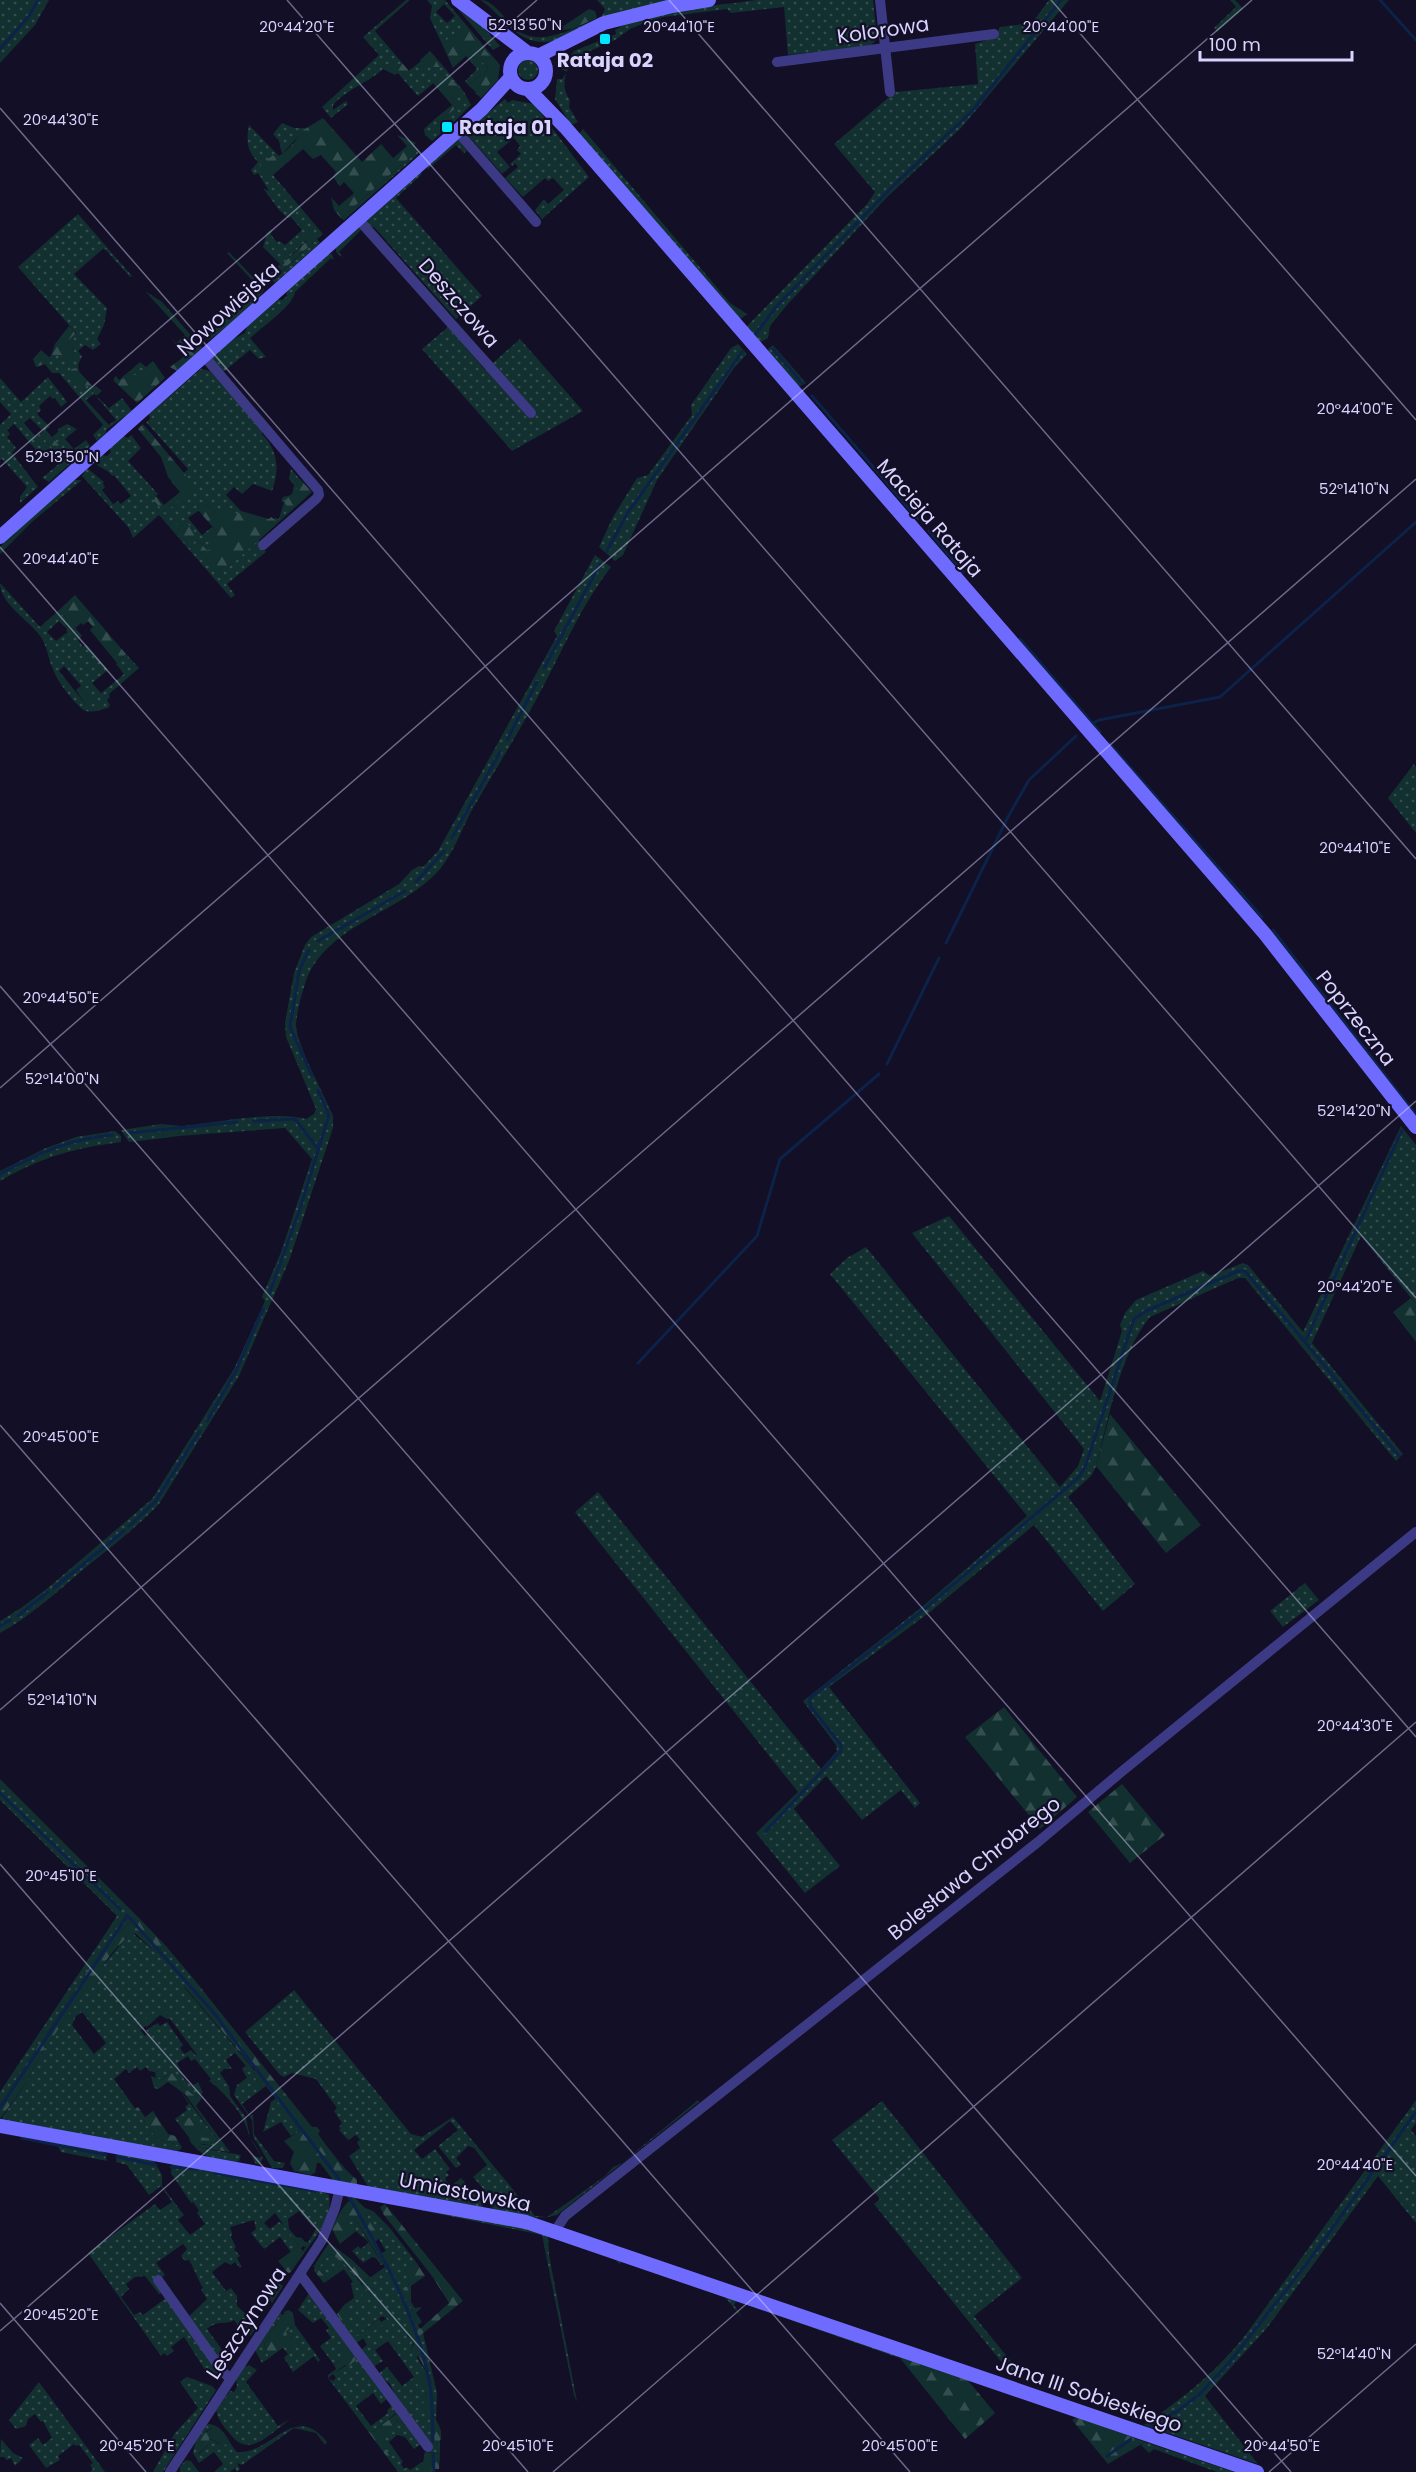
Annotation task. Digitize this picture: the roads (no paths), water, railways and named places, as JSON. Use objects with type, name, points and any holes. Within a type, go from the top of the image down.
[{"type":"street","points":[[458,0],[543,62],[545,74]]},
{"type":"street","points":[[511,70],[517,57],[533,54],[614,20],[671,3],[709,0]]},
{"type":"street","points":[[880,0],[890,92]]},
{"type":"street","points":[[494,28],[510,54],[515,84],[525,88],[536,87],[577,36]]},
{"type":"street","name":"Kolorowa","points":[[777,62],[994,34]]},
{"type":"street","name":"Nowowiejska","points":[[0,537],[482,109],[511,70]]},
{"type":"street","name":"Macieja Rataja","points":[[545,74],[549,96],[565,127]]},
{"type":"street","name":"Nowowiejska","points":[[482,109],[525,88]]},
{"type":"street","name":"Macieja Rataja","points":[[525,88],[565,127],[1265,934]]},
{"type":"street","points":[[456,131],[536,222]]},
{"type":"street","name":"Deszczowa","points":[[358,219],[531,413]]},
{"type":"street","points":[[204,356],[318,490],[319,495],[316,500],[263,545]]},
{"type":"street","name":"Poprzeczna","points":[[1265,934],[1416,1126]]},
{"type":"street","name":"Bolesława Chrobrego","points":[[555,2231],[565,2216],[1038,1842],[1416,1532]]},
{"type":"street","name":"Umiastowska","points":[[0,2126],[526,2222],[909,2352]]},
{"type":"street","name":"Leszczynowa","points":[[173,2471],[329,2226],[340,2188]]},
{"type":"street","points":[[300,2274],[428,2446]]},
{"type":"street","points":[[158,2280],[223,2372],[231,2379]]},
{"type":"street","name":"Jana III Sobieskiego","points":[[909,2352],[1257,2472]]},
{"type":"waterway","points":[[0,49],[29,16],[38,0]]},
{"type":"waterway","points":[[754,336],[776,307],[891,188],[972,111],[1061,0]]},
{"type":"waterway","points":[[1380,0],[1416,40]]},
{"type":"waterway","points":[[773,349],[802,383]]},
{"type":"waterway","points":[[607,551],[627,514],[742,352]]},
{"type":"waterway","points":[[812,396],[918,519]]},
{"type":"waterway","points":[[1093,723],[1220,697],[1416,522]]},
{"type":"waterway","points":[[929,531],[963,572]]},
{"type":"waterway","points":[[544,668],[600,564]]},
{"type":"waterway","points":[[1020,639],[1100,732]]},
{"type":"waterway","points":[[507,740],[537,682]]},
{"type":"waterway","points":[[946,943],[1008,817],[1029,780],[1076,736]]},
{"type":"waterway","points":[[1109,743],[1262,917]]},
{"type":"waterway","points":[[452,838],[500,752]]},
{"type":"waterway","points":[[416,882],[444,851]]},
{"type":"waterway","points":[[318,941],[405,891]]},
{"type":"waterway","points":[[1273,930],[1416,1115]]},
{"type":"waterway","points":[[309,950],[299,971],[290,1027],[312,1076]]},
{"type":"waterway","points":[[887,1064],[939,958]]},
{"type":"waterway","points":[[638,1363],[757,1236],[780,1159],[879,1074]]},
{"type":"waterway","points":[[269,1294],[299,1212],[329,1115],[318,1090]]},
{"type":"waterway","points":[[254,1121],[295,1119],[318,1149]]},
{"type":"waterway","points":[[129,1133],[237,1122]]},
{"type":"waterway","points":[[765,1832],[841,1751],[841,1745],[810,1706],[810,1698],[927,1607],[1079,1477],[1085,1467],[1134,1319],[1146,1311],[1238,1271],[1245,1271],[1305,1342],[1402,1130]]},
{"type":"waterway","points":[[0,1174],[54,1148],[112,1135]]},
{"type":"waterway","points":[[207,1421],[236,1371],[263,1309]]},
{"type":"waterway","points":[[1305,1342],[1399,1456]]},
{"type":"waterway","points":[[129,1526],[155,1502],[200,1431]]},
{"type":"waterway","points":[[54,1588],[124,1531]]},
{"type":"waterway","points":[[18,1616],[48,1592]]},
{"type":"waterway","points":[[0,1626],[10,1620]]},
{"type":"waterway","points":[[0,1793],[120,1909]]},
{"type":"waterway","points":[[127,1915],[214,2013],[339,2179]]},
{"type":"waterway","points":[[0,2108],[127,1916]]},
{"type":"waterway","points":[[1149,2427],[1179,2410],[1200,2394],[1229,2363],[1308,2262],[1416,2112]]},
{"type":"waterway","points":[[22,2138],[106,2155]]},
{"type":"waterway","points":[[117,2157],[156,2165]]},
{"type":"waterway","points":[[171,2167],[197,2169]]},
{"type":"waterway","points":[[215,2173],[315,2191]]},
{"type":"waterway","points":[[349,2197],[398,2288],[417,2337],[430,2386],[433,2441]]},
{"type":"waterway","points":[[1107,2456],[1131,2439]]},
{"type":"waterway","points":[[433,2454],[434,2472]]},
{"type":"place","name":"Rataja 02","points":[[605,39]]},
{"type":"place","name":"Rataja 01","points":[[447,127]]}]
